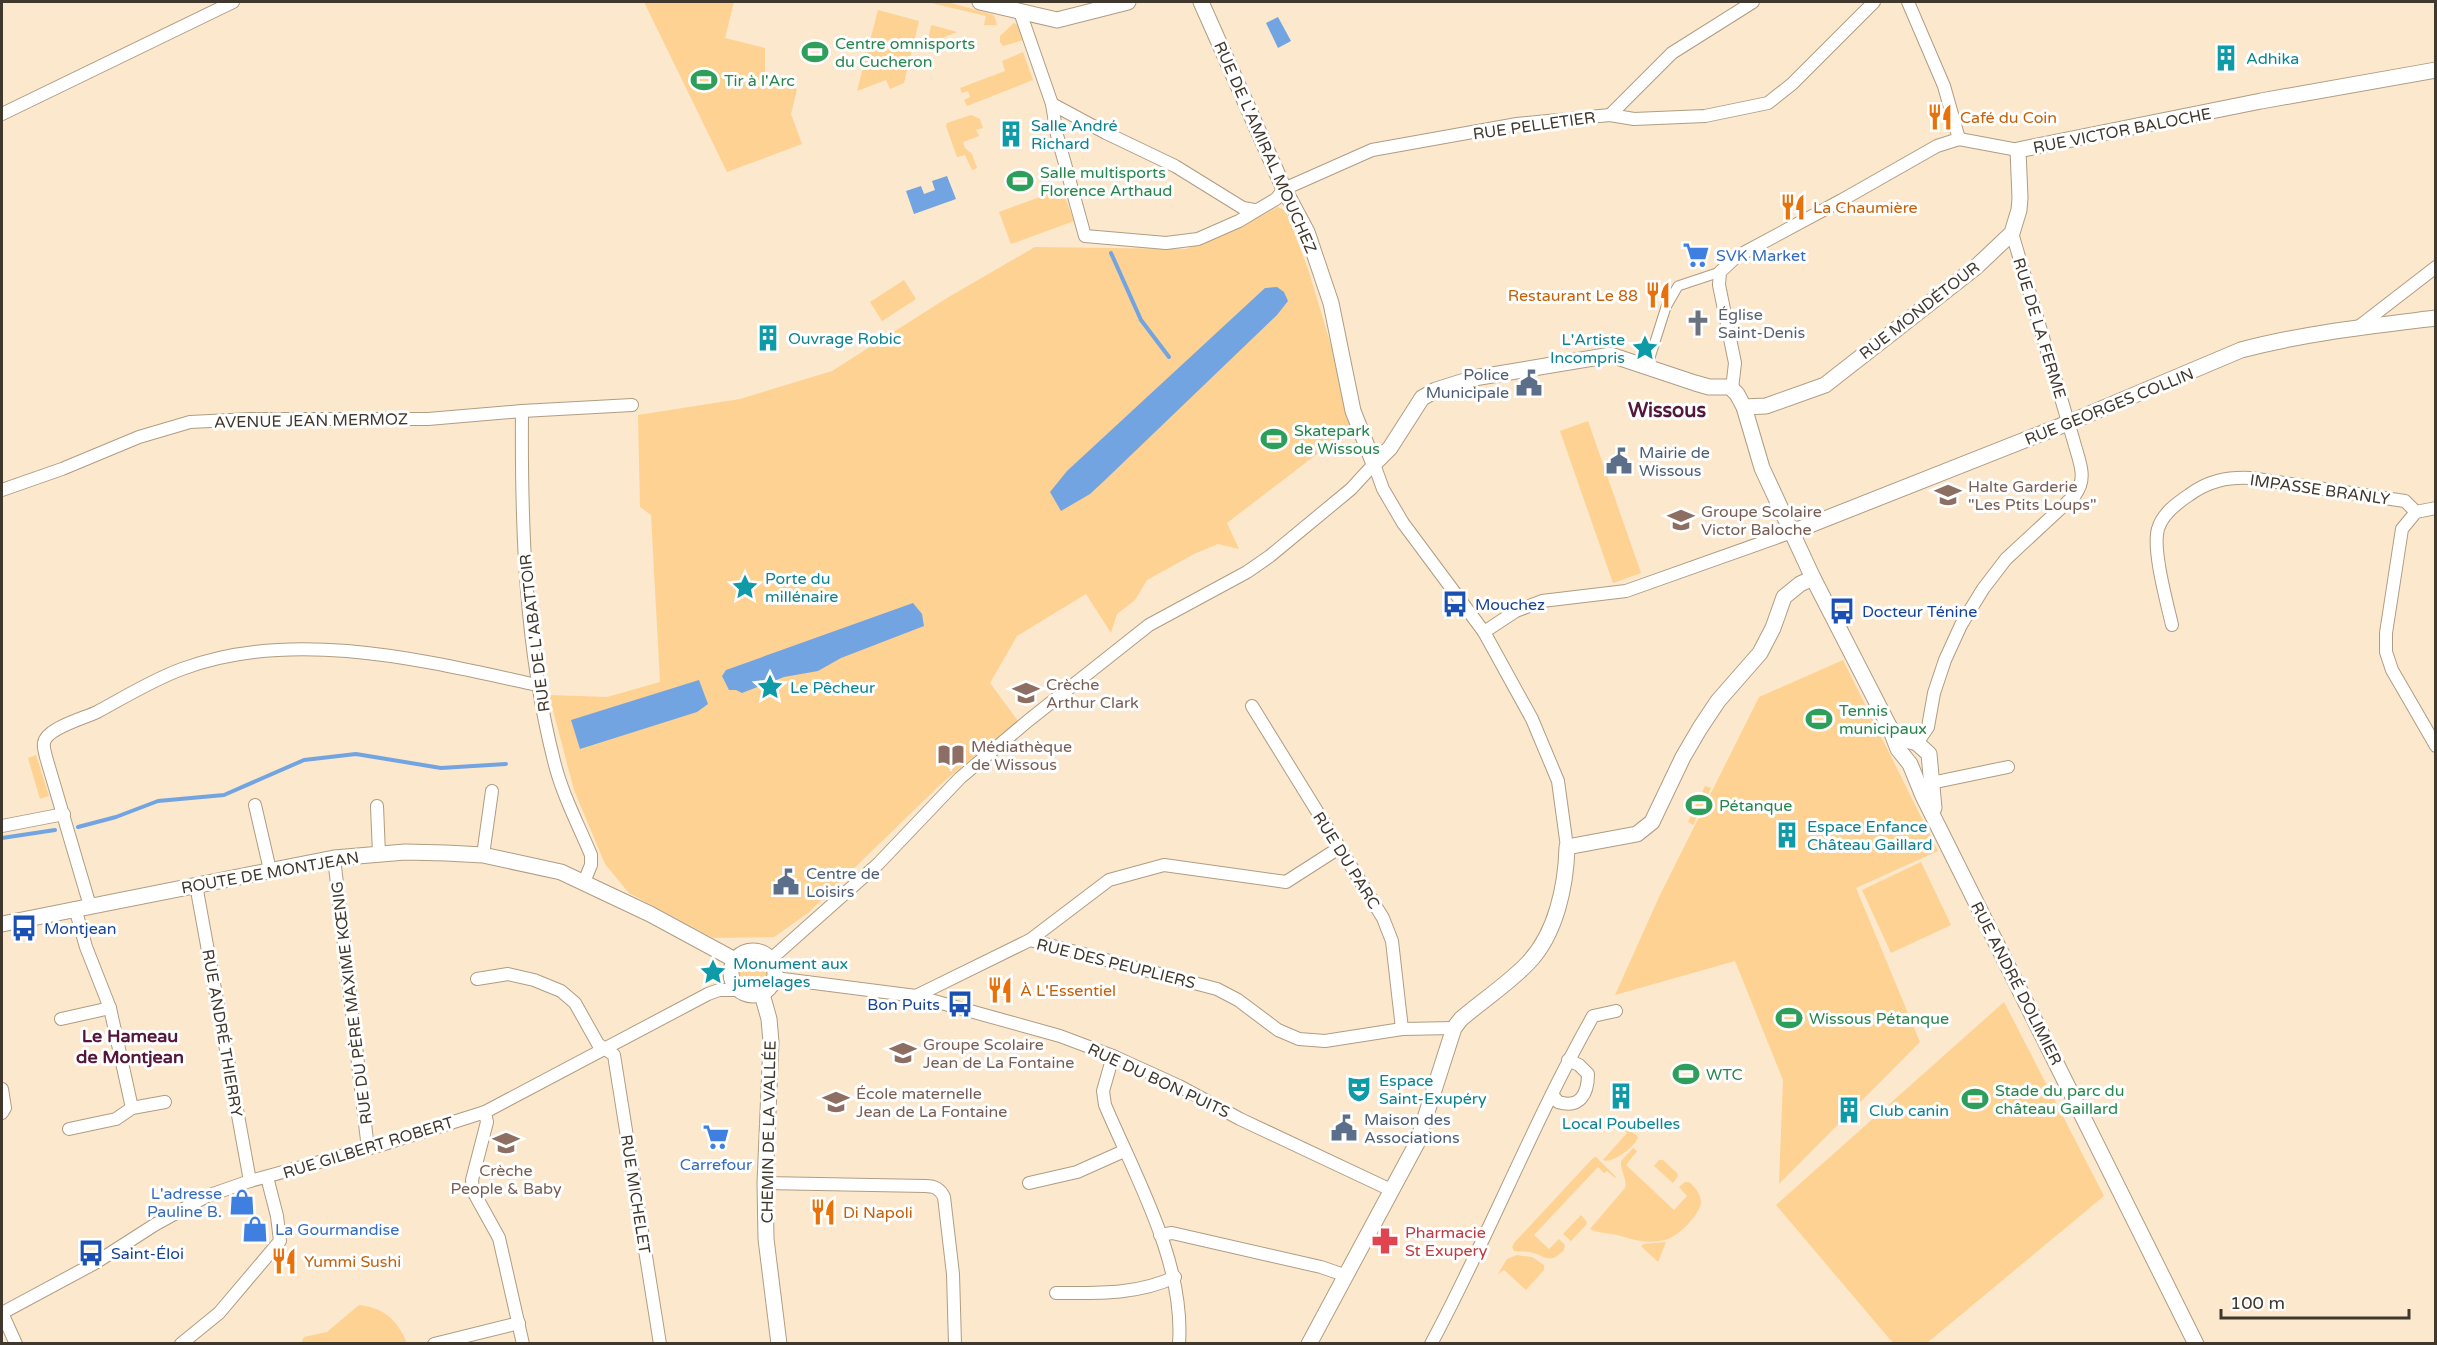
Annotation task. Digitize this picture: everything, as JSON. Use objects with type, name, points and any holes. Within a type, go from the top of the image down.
[{"type":"street","points":[[2,114],[233,2]]},
{"type":"street","points":[[980,2],[1057,20],[1128,2]]},
{"type":"street","name":"RUE DE L'AMIRAL MOUCHEZ","points":[[1201,2],[1284,189],[1301,219],[1318,264],[1331,303],[1353,411],[1383,489],[1403,523],[1484,632],[1532,719],[1557,781],[1567,847]]},
{"type":"street","name":"RUE PELLETIER","points":[[1053,104],[1057,135],[1084,236],[1166,243],[1198,239],[1239,221],[1276,199],[1284,189],[1372,150],[1517,124],[1610,115],[1672,53],[1753,2]]},
{"type":"street","points":[[1610,115],[1634,119],[1705,116],[1768,103],[1792,84],[1874,2]]},
{"type":"street","points":[[1647,367],[1666,307],[1678,286],[1720,272],[1736,257],[1787,228],[1842,200],[1937,146],[1959,139],[1944,86],[1908,2]]},
{"type":"street","points":[[1020,12],[1053,104],[1106,133],[1175,166],[1243,208],[1254,210]]},
{"type":"street","name":"RUE VICTOR BALOCHE","points":[[1959,139],[2018,150],[2261,101],[2436,70]]},
{"type":"street","points":[[2012,233],[2020,198],[2018,150]]},
{"type":"street","name":"RUE MONDÉTOUR","points":[[1744,408],[1766,406],[1825,385],[1976,267],[2012,233]]},
{"type":"street","name":"RUE DE LA FERME","points":[[1917,742],[1929,727],[1934,693],[1945,660],[1983,589],[2006,560],[2075,495],[2082,486],[2084,476],[2012,233]]},
{"type":"street","points":[[2357,328],[2436,267]]},
{"type":"street","points":[[771,959],[878,864],[960,778],[1003,742],[1149,625],[1247,572],[1270,556],[1351,489],[1390,448],[1422,398],[1436,390],[1474,378],[1611,355],[1702,385],[1732,389],[1735,363],[1719,285],[1720,272]]},
{"type":"street","name":"RUE GEORGES COLLIN","points":[[1792,532],[2068,423],[2241,350],[2357,328],[2436,318]]},
{"type":"street","name":"RUE ANDRÉ DOLIMIER","points":[[1732,389],[1744,408],[1762,468],[1813,578],[1890,728],[1898,749],[1906,756],[1923,796],[1935,816],[2196,1344]]},
{"type":"street","name":"AVENUE JEAN MERMOZ","points":[[2,490],[62,469],[139,437],[190,422],[251,419],[428,419],[632,405]]},
{"type":"street","name":"RUE DE L'ABATTOIR","points":[[522,411],[521,519],[537,685],[554,763],[591,855],[591,865],[584,882]]},
{"type":"street","name":"IMPASSE BRANLY","points":[[2172,625],[2156,546],[2158,529],[2165,516],[2176,504],[2212,482],[2231,477],[2405,501],[2416,512]]},
{"type":"street","points":[[2436,508],[2416,512],[2402,529],[2386,633],[2386,652],[2392,670],[2436,746]]},
{"type":"street","points":[[1484,632],[1529,605],[1542,601],[1626,591],[1792,532]]},
{"type":"street","points":[[1309,1344],[1422,1130],[1454,1029],[1461,1018],[1519,972],[1539,948],[1553,920],[1561,893],[1567,847],[1637,834],[1652,822],[1683,757],[1700,728],[1718,701],[1760,653],[1773,628],[1784,597],[1800,584],[1813,578]]},
{"type":"street","points":[[132,1108],[110,1008],[86,947],[83,907],[64,814],[46,756],[44,742],[47,736],[54,730],[95,713],[158,679],[184,668],[235,654],[268,649],[353,652],[442,665],[537,685]]},
{"type":"street","name":"RUE DU PARC","points":[[1252,705],[1383,918],[1392,941],[1402,1029]]},
{"type":"street","points":[[1890,728],[1906,740],[1917,742]]},
{"type":"street","name":"RUE ANDRÉ DOLIMIER","points":[[1917,742],[1929,754],[1935,816]]},
{"type":"street","points":[[1916,777],[1931,783],[2008,767]]},
{"type":"street","points":[[483,855],[492,792]]},
{"type":"street","points":[[255,805],[270,870]]},
{"type":"street","points":[[377,806],[379,854]]},
{"type":"street","points":[[2,826],[64,814]]},
{"type":"street","points":[[1030,940],[1109,880],[1164,865],[1286,882],[1339,848]]},
{"type":"street","name":"ROUTE DE MONTJEAN","points":[[2,924],[334,858],[405,852],[483,855],[544,867],[584,882],[735,960]]},
{"type":"street","name":"RUE DU PÈRE MAXIME KŒNIG","points":[[334,858],[368,1149]]},
{"type":"street","name":"RUE ANDRÉ THIERRY","points":[[196,885],[250,1181]]},
{"type":"street","name":"RUE DES PEUPLIERS","points":[[916,996],[1030,940],[1217,989],[1238,1000],[1278,1030],[1299,1039],[1325,1041],[1402,1029],[1454,1029]]},
{"type":"street","points":[[759,951],[771,959],[776,971],[768,990],[752,996],[738,990],[731,976],[735,960],[740,955],[759,951]]},
{"type":"street","name":"RUE MICHELET","points":[[477,979],[508,974],[534,980],[561,992],[575,1003],[598,1044],[614,1055],[660,1344]]},
{"type":"street","points":[[775,978],[916,996]]},
{"type":"street","name":"RUE GILBERT ROBERT","points":[[2,1313],[95,1263],[189,1205],[250,1181],[368,1149],[485,1112],[719,990],[738,990]]},
{"type":"street","name":"CHEMIN DE LA VALLÉE","points":[[762,994],[767,1009],[771,1042],[765,1183],[766,1239],[779,1344]]},
{"type":"street","name":"RUE DU BON PUITS","points":[[916,996],[1060,1036],[1113,1056],[1391,1190]]},
{"type":"street","points":[[61,1019],[110,1008]]},
{"type":"street","points":[[1431,1344],[1474,1262],[1568,1060],[1593,1016],[1616,1011]]},
{"type":"street","points":[[1113,1056],[1103,1091],[1105,1105],[1161,1235],[1175,1277],[1181,1319],[1179,1344]]},
{"type":"street","points":[[1552,1094],[1558,1102],[1567,1105],[1578,1101],[1584,1094],[1588,1074],[1579,1065],[1568,1060]]},
{"type":"street","points":[[2,1089],[5,1108],[2,1113]]},
{"type":"street","points":[[69,1130],[116,1119],[132,1108],[165,1102]]},
{"type":"street","points":[[485,1112],[488,1122],[472,1180],[473,1191],[499,1238],[523,1344]]},
{"type":"street","points":[[1029,1183],[1077,1172],[1124,1151]]},
{"type":"street","points":[[181,1344],[219,1313],[280,1241],[277,1216],[267,1177]]},
{"type":"street","points":[[765,1183],[932,1186],[941,1191],[944,1197],[953,1274],[955,1344]]},
{"type":"street","points":[[1161,1235],[1172,1233],[1321,1267],[1344,1275]]},
{"type":"street","points":[[1056,1293],[1119,1292],[1141,1289],[1175,1277]]},
{"type":"street","points":[[2,1313],[16,1344]]},
{"type":"street","points":[[434,1344],[519,1323]]},
{"type":"shaded area","points":[[644,2],[734,2],[725,38],[765,48],[765,81],[797,89],[791,114],[802,144],[727,172]]},
{"type":"shaded area","points":[[927,2],[947,2],[994,15],[997,25],[984,25],[986,16]]},
{"type":"shaded area","points":[[878,10],[919,21],[904,83],[890,89],[886,80],[857,91]]},
{"type":"shaded area","points":[[1014,23],[1018,25],[1024,40],[1003,46],[1000,36]]},
{"type":"shaded area","points":[[932,25],[957,32],[927,44]]},
{"type":"shaded area","points":[[1023,52],[1033,80],[967,106],[964,100],[970,97],[968,91],[962,93],[960,88],[1005,71],[1002,61]]},
{"type":"shaded area","points":[[971,115],[980,119],[983,128],[976,130],[979,136],[963,142],[965,148],[972,154],[977,168],[972,170],[965,155],[957,157],[946,126],[947,123]]},
{"type":"shaded area","points":[[1062,189],[1074,221],[1011,244],[999,212]]},
{"type":"shaded area","points":[[1278,207],[1286,211],[1308,269],[1355,425],[1227,523],[1239,549],[1218,544],[1194,554],[1147,580],[1135,600],[1117,614],[1111,633],[1086,594],[1017,636],[990,683],[1018,721],[943,782],[808,913],[774,937],[713,938],[629,893],[605,864],[574,790],[549,695],[607,697],[660,682],[651,515],[640,507],[638,415],[740,399],[832,371],[947,298],[1035,247],[1186,249],[1235,230]]},
{"type":"shaded area","points":[[904,280],[916,299],[882,321],[870,302]]},
{"type":"shaded area","points":[[1588,421],[1641,573],[1613,583],[1560,431]]},
{"type":"shaded area","points":[[1843,660],[1938,851],[1856,888],[1920,1042],[1779,1184],[1783,1080],[1735,961],[1615,995],[1660,895],[1759,697]]},
{"type":"shaded area","points":[[36,755],[49,796],[40,799],[28,758]]},
{"type":"shaded area","name":"Pétanque","points":[[1705,786],[1711,788],[1693,825],[1688,822]]},
{"type":"shaded area","points":[[1921,862],[1951,925],[1891,953],[1862,890]]},
{"type":"shaded area","points":[[754,959],[765,963],[769,974],[765,985],[754,989],[743,985],[739,974],[743,963]]},
{"type":"shaded area","name":"Stade du parc du château Gaillard","points":[[2004,1002],[2104,1196],[1927,1343],[1893,1343],[1776,1205]]},
{"type":"shaded area","points":[[1626,1127],[1638,1137],[1636,1141],[1618,1157],[1603,1160],[1627,1133],[1624,1130]]},
{"type":"shaded area","points":[[1633,1148],[1637,1151],[1626,1165],[1674,1210],[1687,1196],[1679,1187],[1685,1182],[1689,1182],[1699,1195],[1701,1201],[1697,1212],[1673,1237],[1655,1242],[1642,1241],[1590,1229],[1625,1188],[1626,1182],[1621,1161]]},
{"type":"shaded area","points":[[1596,1157],[1616,1177],[1607,1171],[1604,1173],[1598,1167],[1534,1235],[1549,1249],[1559,1239],[1565,1245],[1564,1250],[1559,1255],[1550,1258],[1535,1253],[1514,1251],[1512,1247],[1514,1243]]},
{"type":"shaded area","points":[[1659,1160],[1663,1160],[1677,1173],[1678,1176],[1673,1183],[1654,1166]]},
{"type":"shaded area","points":[[1581,1215],[1587,1222],[1586,1225],[1571,1241],[1563,1234]]},
{"type":"shaded area","points":[[1666,1242],[1658,1262],[1641,1246],[1644,1244]]},
{"type":"shaded area","points":[[1517,1255],[1532,1257],[1544,1265],[1544,1270],[1526,1290],[1504,1270],[1498,1274],[1507,1259]]},
{"type":"shaded area","points":[[359,1305],[376,1309],[389,1316],[407,1343],[301,1343],[304,1337],[327,1332]]},
{"type":"water","points":[[1278,17],[1291,41],[1278,48],[1266,23]]},
{"type":"water","points":[[947,176],[956,199],[914,214],[906,191],[921,186],[924,194],[935,190],[932,181]]},
{"type":"water","points":[[1277,287],[1284,292],[1288,301],[1277,315],[1090,494],[1061,511],[1050,492],[1067,471],[1265,288]]},
{"type":"water","points":[[913,603],[922,614],[924,626],[841,658],[818,671],[784,677],[742,693],[729,690],[722,676],[726,670]]},
{"type":"water","points":[[699,680],[708,704],[697,712],[580,749],[571,720]]},
{"type":"waterway","points":[[1111,253],[1141,320],[1169,357]]},
{"type":"waterway","points":[[78,827],[116,817],[158,801],[224,795],[304,760],[356,754],[441,768],[506,764]]},
{"type":"waterway","points":[[2,838],[55,830]]},
{"type":"place","name":"Centre omnisports du Cucheron","points":[[815,52]]},
{"type":"place","name":"Adhika","points":[[2226,58]]},
{"type":"place","name":"Tir à l'Arc","points":[[704,80]]},
{"type":"place","name":"Café du Coin","points":[[1940,117]]},
{"type":"place","name":"Salle André Richard","points":[[1011,134]]},
{"type":"place","name":"Salle multisports Florence Arthaud","points":[[1020,181]]},
{"type":"place","name":"La Chaumière","points":[[1793,207]]},
{"type":"place","name":"SVK Market","points":[[1696,255]]},
{"type":"place","name":"Restaurant Le 88","points":[[1658,295]]},
{"type":"place","name":"Église Saint-Denis","points":[[1698,323]]},
{"type":"place","name":"Ouvrage Robic","points":[[768,338]]},
{"type":"place","name":"L'Artiste Incompris","points":[[1645,348]]},
{"type":"place","name":"Police Municipale","points":[[1529,383]]},
{"type":"place","name":"Skatepark de Wissous","points":[[1274,439]]},
{"type":"place","name":"Mairie de Wissous","points":[[1619,461]]},
{"type":"place","name":"Halte Garderie \"Les Ptits Loups\"","points":[[1948,495]]},
{"type":"place","name":"Groupe Scolaire Victor Baloche","points":[[1681,520]]},
{"type":"place","name":"Porte du millénaire","points":[[745,587]]},
{"type":"place","name":"Mouchez","points":[[1455,604]]},
{"type":"place","name":"Docteur Ténine","points":[[1842,611]]},
{"type":"place","name":"Le Pêcheur","points":[[770,687]]},
{"type":"place","name":"Crèche Arthur Clark","points":[[1026,693]]},
{"type":"place","name":"Tennis municipaux","points":[[1819,719]]},
{"type":"place","name":"Médiathèque de Wissous","points":[[951,755]]},
{"type":"place","name":"Pétanque","points":[[1699,805]]},
{"type":"place","name":"Espace Enfance Château Gaillard","points":[[1787,835]]},
{"type":"place","name":"Centre de Loisirs","points":[[786,882]]},
{"type":"place","name":"Montjean","points":[[24,928]]},
{"type":"place","name":"Monument aux jumelages","points":[[713,972]]},
{"type":"place","name":"À L'Essentiel","points":[[1000,990]]},
{"type":"place","name":"Bon Puits","points":[[960,1004]]},
{"type":"place","name":"Wissous Pétanque","points":[[1789,1018]]},
{"type":"place","name":"Groupe Scolaire Jean de La Fontaine","points":[[903,1053]]},
{"type":"place","name":"WTC","points":[[1686,1074]]},
{"type":"place","name":"Espace Saint-Exupéry","points":[[1359,1089]]},
{"type":"place","name":"Local Poubelles","points":[[1621,1096]]},
{"type":"place","name":"Stade du parc du château Gaillard","points":[[1975,1099]]},
{"type":"place","name":"École maternelle Jean de La Fontaine","points":[[836,1102]]},
{"type":"place","name":"Club canin","points":[[1849,1110]]},
{"type":"place","name":"Maison des Associations","points":[[1344,1128]]},
{"type":"place","name":"Carrefour","points":[[716,1137]]},
{"type":"place","name":"Crèche People & Baby","points":[[506,1143]]},
{"type":"place","name":"L'adresse Pauline B.","points":[[242,1202]]},
{"type":"place","name":"Di Napoli","points":[[823,1212]]},
{"type":"place","name":"La Gourmandise","points":[[255,1229]]},
{"type":"place","name":"Pharmacie St Exupery","points":[[1385,1241]]},
{"type":"place","name":"Saint-Éloi","points":[[91,1253]]},
{"type":"place","name":"Yummi Sushi","points":[[284,1261]]},
{"type":"district","name":"Wissous","points":[[1667,410]]},
{"type":"district","name":"Le Hameau de Montjean","points":[[130,1046]]}]
